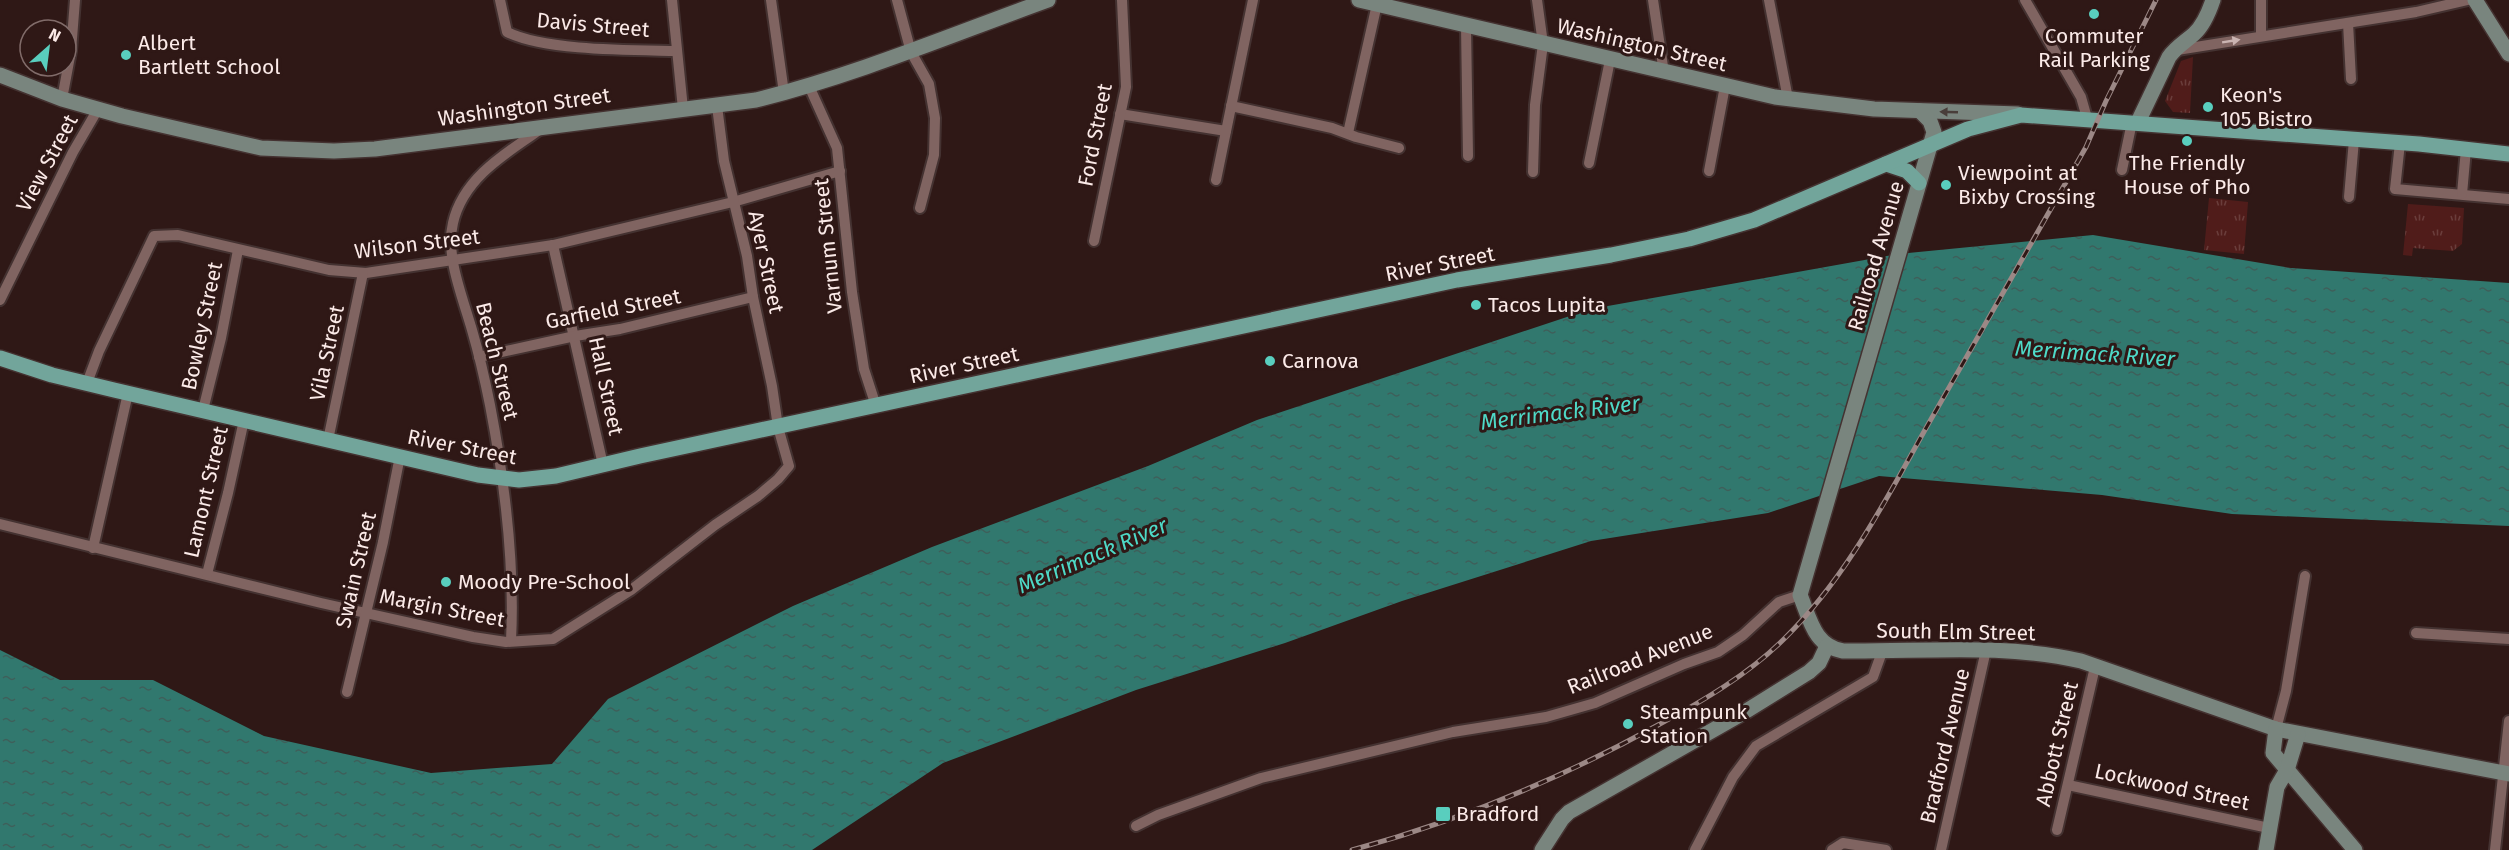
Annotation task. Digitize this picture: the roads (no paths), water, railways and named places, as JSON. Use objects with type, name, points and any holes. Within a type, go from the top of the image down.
[{"type":"main road","name":"Washington Street","points":[[1930,146],[1987,122],[2021,115],[2087,118],[2400,143],[2509,154]]},
{"type":"main road","name":"River Street","points":[[0,358],[128,393],[476,474],[519,480],[556,476],[1457,280],[1611,255],[1689,239],[1754,220],[1930,146]]},
{"type":"main road","points":[[1886,164],[1905,170],[1919,183]]},
{"type":"street","points":[[62,99],[71,51],[75,0]]},
{"type":"street","name":"Davis Street","points":[[500,0],[507,32],[520,38],[570,45],[676,51]]},
{"type":"street","points":[[672,0],[683,109]]},
{"type":"street","points":[[771,0],[784,93]]},
{"type":"street","points":[[897,0],[911,52],[929,84],[935,118],[934,155],[920,208]]},
{"type":"street","name":"Washington Street","points":[[1,78],[98,109],[261,148],[334,151],[375,149],[541,129],[622,116],[717,106],[784,93],[911,52],[1047,0]]},
{"type":"street","name":"Ford Street","points":[[1094,241],[1126,87],[1122,0]]},
{"type":"street","points":[[1216,180],[1253,0]]},
{"type":"street","name":"Washington Street","points":[[1359,0],[1664,73],[1788,99],[1874,109],[2021,115]]},
{"type":"street","points":[[1533,172],[1535,105],[1543,44],[1537,0]]},
{"type":"street","points":[[1653,0],[1664,73]]},
{"type":"street","points":[[1769,0],[1788,99]]},
{"type":"street","points":[[2025,0],[2081,97],[2087,118]]},
{"type":"street","points":[[2122,170],[2135,122],[2173,50],[2194,34],[2202,24],[2213,0]]},
{"type":"street","points":[[2261,36],[2262,0]]},
{"type":"street","points":[[2173,50],[2416,12],[2468,0]]},
{"type":"street","points":[[2475,0],[2509,54]]},
{"type":"street","points":[[1348,133],[1377,4]]},
{"type":"street","points":[[2348,23],[2351,79]]},
{"type":"street","points":[[1466,26],[1468,156]]},
{"type":"street","points":[[1589,163],[1610,60]]},
{"type":"street","name":"Varnum Street","points":[[809,86],[837,148],[852,292],[864,369],[876,406]]},
{"type":"street","points":[[1709,171],[1725,86]]},
{"type":"street","name":"Ayer Street","points":[[717,106],[724,161],[747,256],[778,427]]},
{"type":"street","points":[[1231,106],[1348,133],[1356,138],[1399,148]]},
{"type":"street","name":"View Street","points":[[0,300],[98,109]]},
{"type":"street","points":[[1920,111],[1930,121],[1933,130],[1930,146]]},
{"type":"street","points":[[1120,114],[1226,131]]},
{"type":"street","name":"Beach Street","points":[[511,641],[513,605],[508,519],[479,357],[452,261],[452,224],[462,199],[477,178],[502,155],[541,129]]},
{"type":"street","points":[[2349,197],[2354,140]]},
{"type":"street","points":[[2400,143],[2395,189],[2509,199]]},
{"type":"street","name":"Railroad Avenue","points":[[1136,826],[1169,810],[1261,778],[1453,732],[1546,717],[1594,703],[1684,664],[1718,652],[1743,635],[1779,602],[1802,589],[1930,146]]},
{"type":"street","points":[[2462,194],[2466,149]]},
{"type":"street","name":"Wilson Street","points":[[87,383],[99,351],[154,236],[177,235],[329,270],[363,273],[553,245],[733,202],[840,171]]},
{"type":"street","name":"Hall Street","points":[[553,245],[603,465]]},
{"type":"street","name":"Bowley Street","points":[[203,410],[221,338],[238,250]]},
{"type":"street","name":"Vila Street","points":[[328,440],[363,273]]},
{"type":"street","name":"Garfield Street","points":[[479,357],[575,336],[620,329],[753,297]]},
{"type":"street","points":[[93,548],[128,393]]},
{"type":"street","name":"Lamont Street","points":[[207,574],[244,420]]},
{"type":"street","name":"Margin Street","points":[[0,524],[473,637],[511,641],[553,639],[631,590],[778,479],[789,466],[778,427]]},
{"type":"street","name":"Swain Street","points":[[347,692],[400,456]]},
{"type":"street","points":[[2305,576],[2273,753],[2355,850]]},
{"type":"street","points":[[1542,850],[1557,825],[1569,812],[1743,713],[1809,672],[1819,663],[1827,646],[1820,640],[1802,589]]},
{"type":"street","points":[[2416,633],[2509,639]]},
{"type":"street","name":"South Elm Street","points":[[1827,646],[1843,651],[1986,650],[2045,654],[2095,667],[2276,729],[2506,773]]},
{"type":"street","name":"Bradford Avenue","points":[[1941,850],[1986,650]]},
{"type":"street","points":[[1695,850],[1733,777],[1756,746],[1873,677],[1882,652]]},
{"type":"street","name":"Abbott Street","points":[[2057,830],[2095,667]]},
{"type":"street","points":[[2495,850],[2506,773],[2509,721]]},
{"type":"street","points":[[2266,850],[2277,787],[2287,770],[2298,734]]},
{"type":"street","name":"Lockwood Street","points":[[2068,784],[2269,828]]},
{"type":"street","points":[[1833,849],[1843,843],[1886,850]]},
{"type":"water","name":"Merrimack River","points":[[2093,235],[2291,268],[2509,283],[2509,526],[2232,514],[2102,495],[1879,476],[1768,513],[1591,541],[1136,690],[943,763],[812,850],[0,850],[0,650],[60,680],[153,680],[264,736],[431,773],[552,764],[608,699],[793,606],[932,547],[1148,466],[1257,420],[1591,309],[1898,254]]},
{"type":"railway","points":[[1352,850],[1470,812],[1546,781],[1621,745],[1741,675],[1771,651],[1808,614],[1847,562],[1882,507],[2086,147],[2156,0]]},
{"type":"place","name":"Commuter Rail Parking","points":[[2094,14]]},
{"type":"place","name":"Albert Bartlett School","points":[[126,55]]},
{"type":"place","name":"Keon's 105 Bistro","points":[[2208,107]]},
{"type":"place","name":"The Friendly House of Pho","points":[[2187,141]]},
{"type":"place","name":"Viewpoint at Bixby Crossing","points":[[1946,185]]},
{"type":"place","name":"Tacos Lupita","points":[[1476,305]]},
{"type":"place","name":"Carnova","points":[[1270,361]]},
{"type":"place","name":"Moody Pre-School","points":[[446,582]]},
{"type":"place","name":"Steampunk Station","points":[[1628,724]]},
{"type":"place","name":"Bradford","points":[[1443,814]]}]
